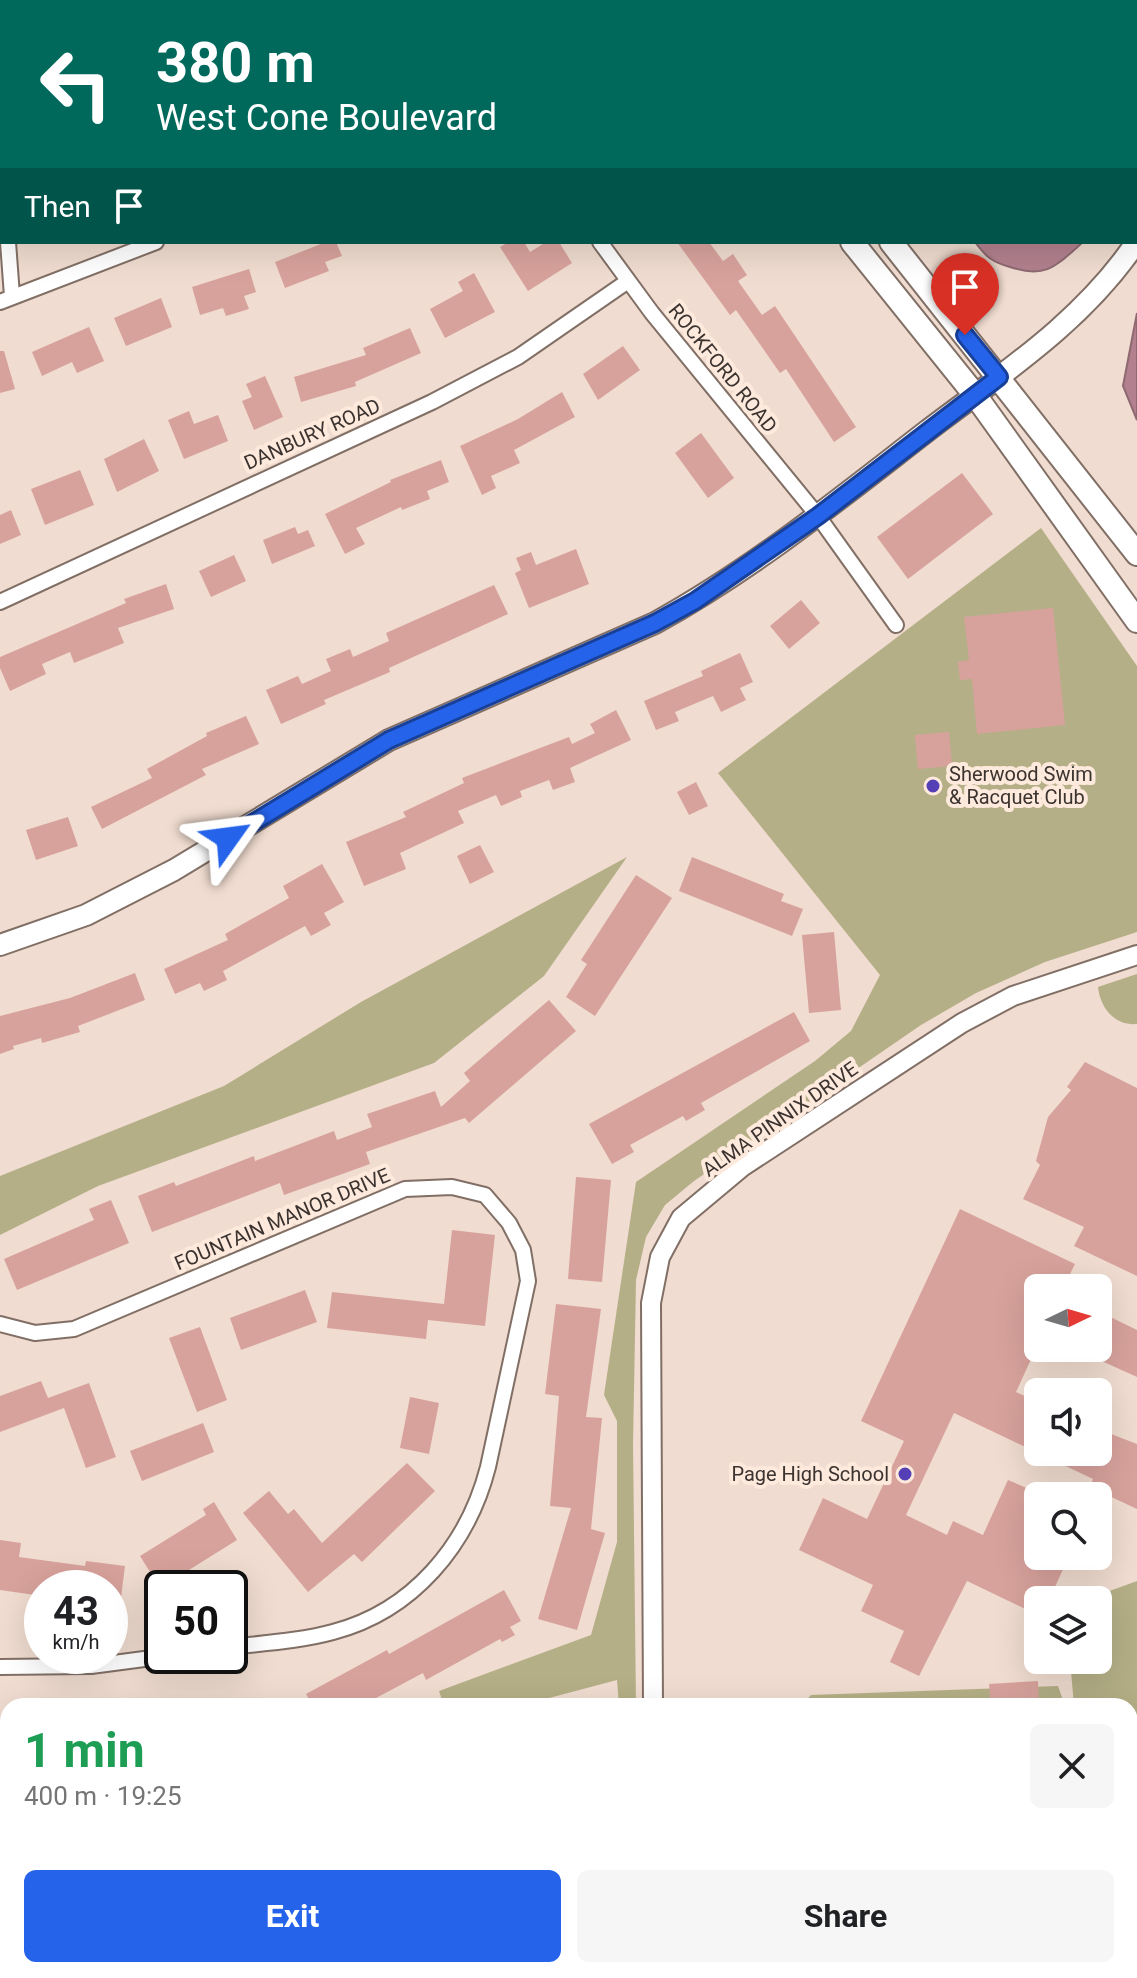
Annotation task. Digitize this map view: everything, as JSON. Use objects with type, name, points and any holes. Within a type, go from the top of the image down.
[{"type":"main road","points":[[854,244],[975,395],[1137,621]]},
{"type":"main road","points":[[893,244],[1137,554]]},
{"type":"main road","points":[[0,945],[86,915],[174,870],[389,740],[655,623],[750,565],[1053,334],[1091,297],[1135,244]]},
{"type":"street","points":[[8,244],[6,299],[151,244]]},
{"type":"street","name":"ROCKFORD ROAD","points":[[601,244],[818,516],[896,625]]},
{"type":"street","name":"DANBURY ROAD","points":[[0,602],[432,402],[518,357],[628,281]]},
{"type":"street","name":"ALMA PINNIX DRIVE","points":[[653,1698],[651,1303],[660,1257],[681,1218],[742,1167],[958,1026],[1013,996],[1137,955]]},
{"type":"street","name":"FOUNTAIN MANOR DRIVE","points":[[0,1324],[35,1333],[74,1329],[405,1189],[452,1187],[485,1195],[509,1223],[523,1250],[528,1281],[483,1488],[465,1528],[440,1565],[420,1586],[374,1617],[329,1634],[248,1645]]},
{"type":"street","points":[[0,1667],[71,1667],[144,1659]]},
{"type":"shaded area","points":[[977,244],[1081,244],[1058,264],[1042,271],[1010,267],[986,255]]},
{"type":"shaded area","points":[[1137,313],[1137,420],[1123,386]]},
{"type":"shaded area","name":"Sherwood Swim & Racquet Club","points":[[1041,528],[1137,666],[1137,932],[1045,962],[976,993],[921,1025],[694,1181],[665,1205],[646,1237],[636,1280],[633,1444],[636,1698],[618,1698],[617,1680],[549,1698],[441,1698],[439,1691],[591,1635],[617,1542],[617,1421],[604,1395],[636,1182],[815,1061],[851,1031],[880,975],[718,773]]},
{"type":"shaded area","points":[[627,857],[544,976],[434,1063],[98,1186],[0,1235],[0,1176],[224,1086],[361,1002]]},
{"type":"shaded area","points":[[1137,974],[1137,1024],[1129,1024],[1110,1014],[1102,1002],[1098,987]]},
{"type":"shaded area","points":[[1137,1581],[1137,1698],[1073,1698],[1071,1674],[1112,1674],[1112,1590]]},
{"type":"shaded area","points":[[1058,1686],[1062,1698],[808,1698],[811,1695]]},
{"type":"building","points":[[321,244],[337,244],[342,256],[325,262],[329,271],[285,288],[275,262]]},
{"type":"building","points":[[525,244],[530,252],[543,244],[560,244],[572,263],[528,291],[500,247]]},
{"type":"building","points":[[678,244],[710,244],[723,261],[733,254],[747,275],[738,281],[762,315],[775,306],[856,427],[834,442],[786,369],[780,373],[736,310],[730,315]]},
{"type":"building","points":[[249,269],[256,292],[244,296],[249,309],[226,316],[223,308],[200,315],[192,287]]},
{"type":"building","points":[[474,273],[495,312],[445,338],[430,309],[463,291],[458,282]]},
{"type":"building","points":[[161,298],[172,327],[126,346],[114,318]]},
{"type":"building","points":[[89,327],[104,361],[77,373],[72,362],[42,376],[32,352]]},
{"type":"building","points":[[410,328],[421,353],[355,382],[356,386],[301,402],[294,377],[366,355],[363,348]]},
{"type":"building","points":[[623,346],[640,370],[598,400],[583,374]]},
{"type":"building","points":[[0,351],[4,351],[15,389],[0,393]]},
{"type":"building","points":[[265,376],[283,417],[254,430],[242,401],[252,397],[246,384]]},
{"type":"building","points":[[562,392],[575,417],[514,450],[520,463],[491,476],[496,488],[482,495],[460,446],[518,419]]},
{"type":"building","points":[[189,411],[194,424],[218,415],[228,441],[184,459],[168,420]]},
{"type":"building","points":[[701,433],[734,478],[708,498],[675,453]]},
{"type":"building","points":[[144,439],[159,471],[117,492],[104,459]]},
{"type":"building","points":[[441,460],[449,482],[427,491],[430,499],[402,510],[401,507],[356,528],[365,544],[345,554],[325,514],[390,480]]},
{"type":"building","points":[[80,470],[94,505],[45,525],[31,489]]},
{"type":"building","points":[[962,473],[993,514],[908,579],[877,537]]},
{"type":"building","points":[[11,510],[21,535],[0,544],[0,515]]},
{"type":"building","points":[[295,527],[298,534],[308,530],[315,546],[272,564],[263,540]]},
{"type":"building","points":[[576,549],[589,584],[529,608],[515,573],[521,570],[516,558],[531,552],[536,565]]},
{"type":"building","points":[[234,555],[246,581],[211,597],[199,571]]},
{"type":"building","points":[[166,584],[174,609],[118,628],[124,643],[74,663],[70,652],[42,664],[46,674],[10,691],[0,668],[0,657],[126,603],[124,599]]},
{"type":"building","points":[[494,585],[508,614],[389,668],[390,672],[324,700],[326,704],[281,724],[266,690],[298,676],[302,684],[331,671],[326,659],[350,649],[353,657],[389,641],[386,633]]},
{"type":"building","points":[[801,600],[820,623],[789,649],[770,626]]},
{"type":"building","points":[[1053,608],[1065,725],[977,734],[972,679],[960,680],[958,662],[969,660],[964,617]]},
{"type":"building","points":[[740,653],[753,682],[740,688],[746,700],[721,712],[713,696],[675,712],[679,721],[656,730],[644,701],[703,676],[701,671]]},
{"type":"building","points":[[616,710],[631,740],[570,768],[575,782],[553,790],[549,780],[520,791],[522,797],[501,806],[496,795],[458,811],[464,823],[400,853],[406,869],[364,886],[346,842],[406,817],[403,812],[464,783],[462,778],[569,737],[572,744],[595,733],[590,724]]},
{"type":"building","points":[[246,716],[259,744],[202,769],[206,775],[102,829],[91,807],[152,778],[147,769],[207,736],[206,733]]},
{"type":"building","points":[[949,732],[952,766],[918,769],[915,735]]},
{"type":"building","points":[[696,782],[708,806],[689,815],[677,792]]},
{"type":"building","points":[[68,817],[78,846],[36,860],[26,830]]},
{"type":"building","points":[[480,845],[494,872],[470,884],[457,856]]},
{"type":"building","points":[[692,857],[784,894],[781,901],[803,909],[792,936],[679,891]]},
{"type":"building","points":[[322,864],[344,902],[324,913],[331,925],[311,936],[305,926],[223,971],[227,980],[204,991],[200,983],[175,994],[164,969],[228,940],[225,934],[289,898],[283,886]]},
{"type":"building","points":[[636,875],[672,898],[595,1016],[566,997],[587,964],[581,960]]},
{"type":"building","points":[[834,932],[841,1010],[809,1013],[802,935]]},
{"type":"building","points":[[135,973],[145,1000],[78,1026],[80,1032],[42,1043],[41,1038],[13,1046],[14,1049],[0,1054],[0,1016],[70,998]]},
{"type":"building","points":[[549,1000],[576,1031],[469,1123],[465,1118],[366,1152],[370,1164],[284,1195],[280,1183],[152,1232],[138,1196],[174,1182],[176,1186],[254,1156],[255,1161],[334,1131],[337,1140],[372,1127],[367,1114],[435,1091],[441,1107],[470,1081],[464,1073]]},
{"type":"building","points":[[794,1012],[810,1041],[701,1103],[705,1110],[686,1121],[683,1116],[630,1145],[634,1152],[612,1164],[589,1124]]},
{"type":"building","points":[[1085,1062],[1137,1088],[1137,1276],[1074,1246],[1084,1227],[1023,1199],[1040,1165],[1036,1161],[1048,1117],[1071,1090],[1067,1087]]},
{"type":"building","points":[[576,1177],[611,1180],[602,1282],[568,1279]]},
{"type":"building","points":[[111,1200],[129,1243],[17,1290],[4,1259],[94,1220],[89,1209]]},
{"type":"building","points":[[960,1209],[1075,1264],[1070,1274],[1024,1274],[1024,1362],[1030,1362],[1016,1392],[1024,1396],[1024,1446],[954,1413],[906,1515],[947,1535],[953,1521],[983,1535],[1008,1480],[1024,1487],[1024,1570],[1063,1570],[1055,1586],[1024,1586],[1024,1608],[967,1581],[919,1676],[890,1662],[904,1631],[861,1611],[873,1585],[799,1550],[823,1498],[867,1519],[904,1441],[861,1421]]},
{"type":"building","points":[[452,1230],[495,1235],[485,1326],[428,1320],[426,1339],[327,1328],[332,1292],[444,1304]]},
{"type":"building","points":[[305,1290],[317,1322],[241,1350],[230,1318]]},
{"type":"building","points":[[556,1304],[601,1309],[586,1417],[602,1418],[591,1529],[605,1533],[577,1630],[538,1619],[571,1508],[550,1506],[559,1396],[545,1394]]},
{"type":"building","points":[[1112,1318],[1137,1330],[1137,1377],[1104,1362],[1112,1362]]},
{"type":"building","points":[[200,1327],[227,1400],[197,1412],[169,1338]]},
{"type":"building","points":[[41,1381],[48,1398],[89,1383],[116,1457],[86,1468],[64,1408],[0,1432],[0,1396]]},
{"type":"building","points":[[410,1397],[439,1403],[429,1454],[400,1448]]},
{"type":"building","points":[[203,1423],[214,1452],[142,1481],[130,1451]]},
{"type":"building","points":[[1112,1434],[1137,1444],[1137,1509],[1112,1497],[1112,1482],[1092,1482],[1093,1479],[1066,1466],[1112,1466]]},
{"type":"building","points":[[407,1463],[435,1491],[362,1562],[354,1554],[308,1592],[243,1513],[269,1491],[288,1514],[294,1509],[322,1543]]},
{"type":"building","points":[[214,1502],[237,1540],[189,1570],[149,1570],[140,1556],[206,1515],[203,1509]]},
{"type":"building","points":[[0,1540],[21,1543],[19,1557],[85,1566],[86,1561],[125,1566],[124,1570],[24,1570],[24,1593],[0,1590]]},
{"type":"building","points":[[504,1590],[521,1621],[510,1627],[515,1635],[502,1642],[500,1639],[426,1680],[423,1673],[376,1698],[308,1698],[306,1694],[387,1650],[389,1654]]},
{"type":"building","points":[[1038,1681],[1039,1698],[990,1698],[989,1684]]},
{"type":"place","name":"Sherwood Swim & Racquet Club","points":[[933,786]]},
{"type":"place","name":"Page High School","points":[[905,1474]]},
{"type":"route","points":[[228,838],[389,740],[448,711],[655,623],[750,565],[999,377],[965,335]]}]
